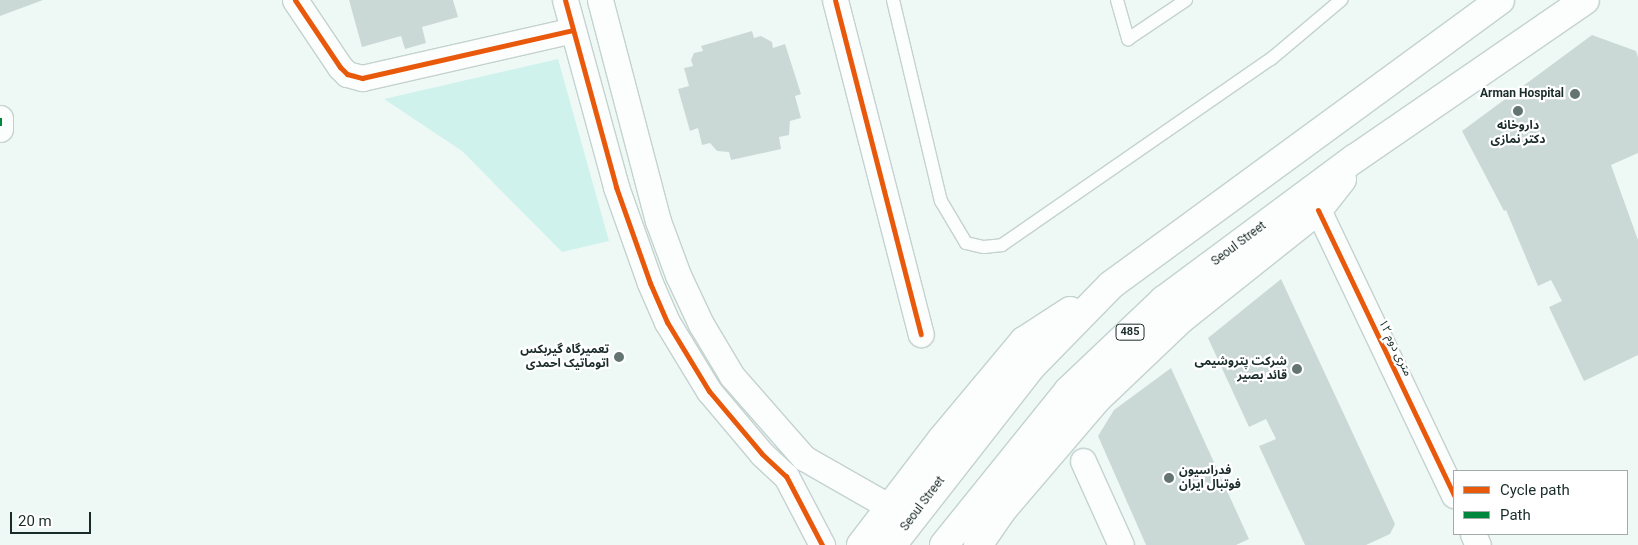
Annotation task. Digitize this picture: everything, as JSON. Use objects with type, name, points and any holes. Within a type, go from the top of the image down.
[{"type":"main road","name":"Seoul Street","points":[[892,545],[1032,366],[1111,285],[1500,0]]},
{"type":"main road","name":"Seoul Street","points":[[944,545],[1069,390],[1164,300],[1354,159],[1585,0]]},
{"type":"main road","points":[[978,545],[1010,501],[1096,400],[1180,319],[1318,210],[1337,188],[1354,159]]},
{"type":"main road","points":[[861,545],[942,439],[1024,341],[1111,285]]},
{"type":"street","points":[[294,0],[340,67],[347,74],[362,78],[573,30]]},
{"type":"street","points":[[565,0],[628,223],[667,322],[709,391],[762,454],[786,476],[822,545]]},
{"type":"street","points":[[600,0],[658,222],[678,276],[701,324],[732,376],[804,458],[890,508]]},
{"type":"street","points":[[835,0],[921,334]]},
{"type":"street","points":[[0,118],[0,129]]},
{"type":"street","name":"۱۲ متری دوم","points":[[1318,210],[1453,493]]},
{"type":"street","points":[[1083,460],[1121,545]]},
{"type":"lane","points":[[893,0],[941,201],[966,243],[984,247],[1002,245],[1271,59],[1341,0]]},
{"type":"lane","points":[[1117,0],[1128,39],[1186,0]]},
{"type":"shaded area","points":[[558,59],[609,241],[562,252],[462,151],[384,99]]},
{"type":"building","points":[[0,0],[43,0],[0,16]]},
{"type":"building","points":[[349,0],[453,0],[458,17],[422,27],[426,43],[405,49],[401,36],[362,47]]},
{"type":"building","points":[[752,31],[754,38],[761,36],[772,42],[773,48],[785,44],[801,94],[795,96],[801,118],[790,121],[789,135],[779,137],[781,149],[731,160],[729,152],[717,151],[710,143],[702,145],[698,128],[690,131],[678,89],[689,86],[684,68],[693,66],[691,60],[694,53],[703,51],[701,46]]},
{"type":"building","points":[[1592,35],[1636,51],[1638,57],[1638,153],[1611,165],[1638,240],[1638,355],[1584,381],[1549,307],[1562,301],[1551,280],[1538,286],[1506,210],[1504,211],[1462,131]]},
{"type":"building","points":[[1281,279],[1395,524],[1390,534],[1366,545],[1305,545],[1259,446],[1276,439],[1266,419],[1249,427],[1208,338]]},
{"type":"building","points":[[1171,368],[1249,539],[1236,545],[1146,545],[1098,436],[1114,410]]},
{"type":"marked path","points":[[0,118],[0,129]]},
{"type":"cycle path","points":[[295,0],[340,67],[347,74],[362,78],[573,30]]},
{"type":"cycle path","points":[[565,0],[616,187],[650,283],[667,322],[709,391],[762,454],[786,476],[822,545]]},
{"type":"cycle path","points":[[835,0],[921,334]]},
{"type":"cycle path","points":[[1318,210],[1453,493]]},
{"type":"place","name":"Arman Hospital","points":[[1575,94]]},
{"type":"place","name":"داروخانه دکتر نمازی","points":[[1518,111]]},
{"type":"place","name":"تعمیرگاه گیربکس اتوماتیک احمدی","points":[[619,357]]},
{"type":"place","name":"شرکت پتروشیمی قائد بصیر","points":[[1297,369]]},
{"type":"place","name":"فدراسیون فوتبال ایران","points":[[1169,478]]}]
